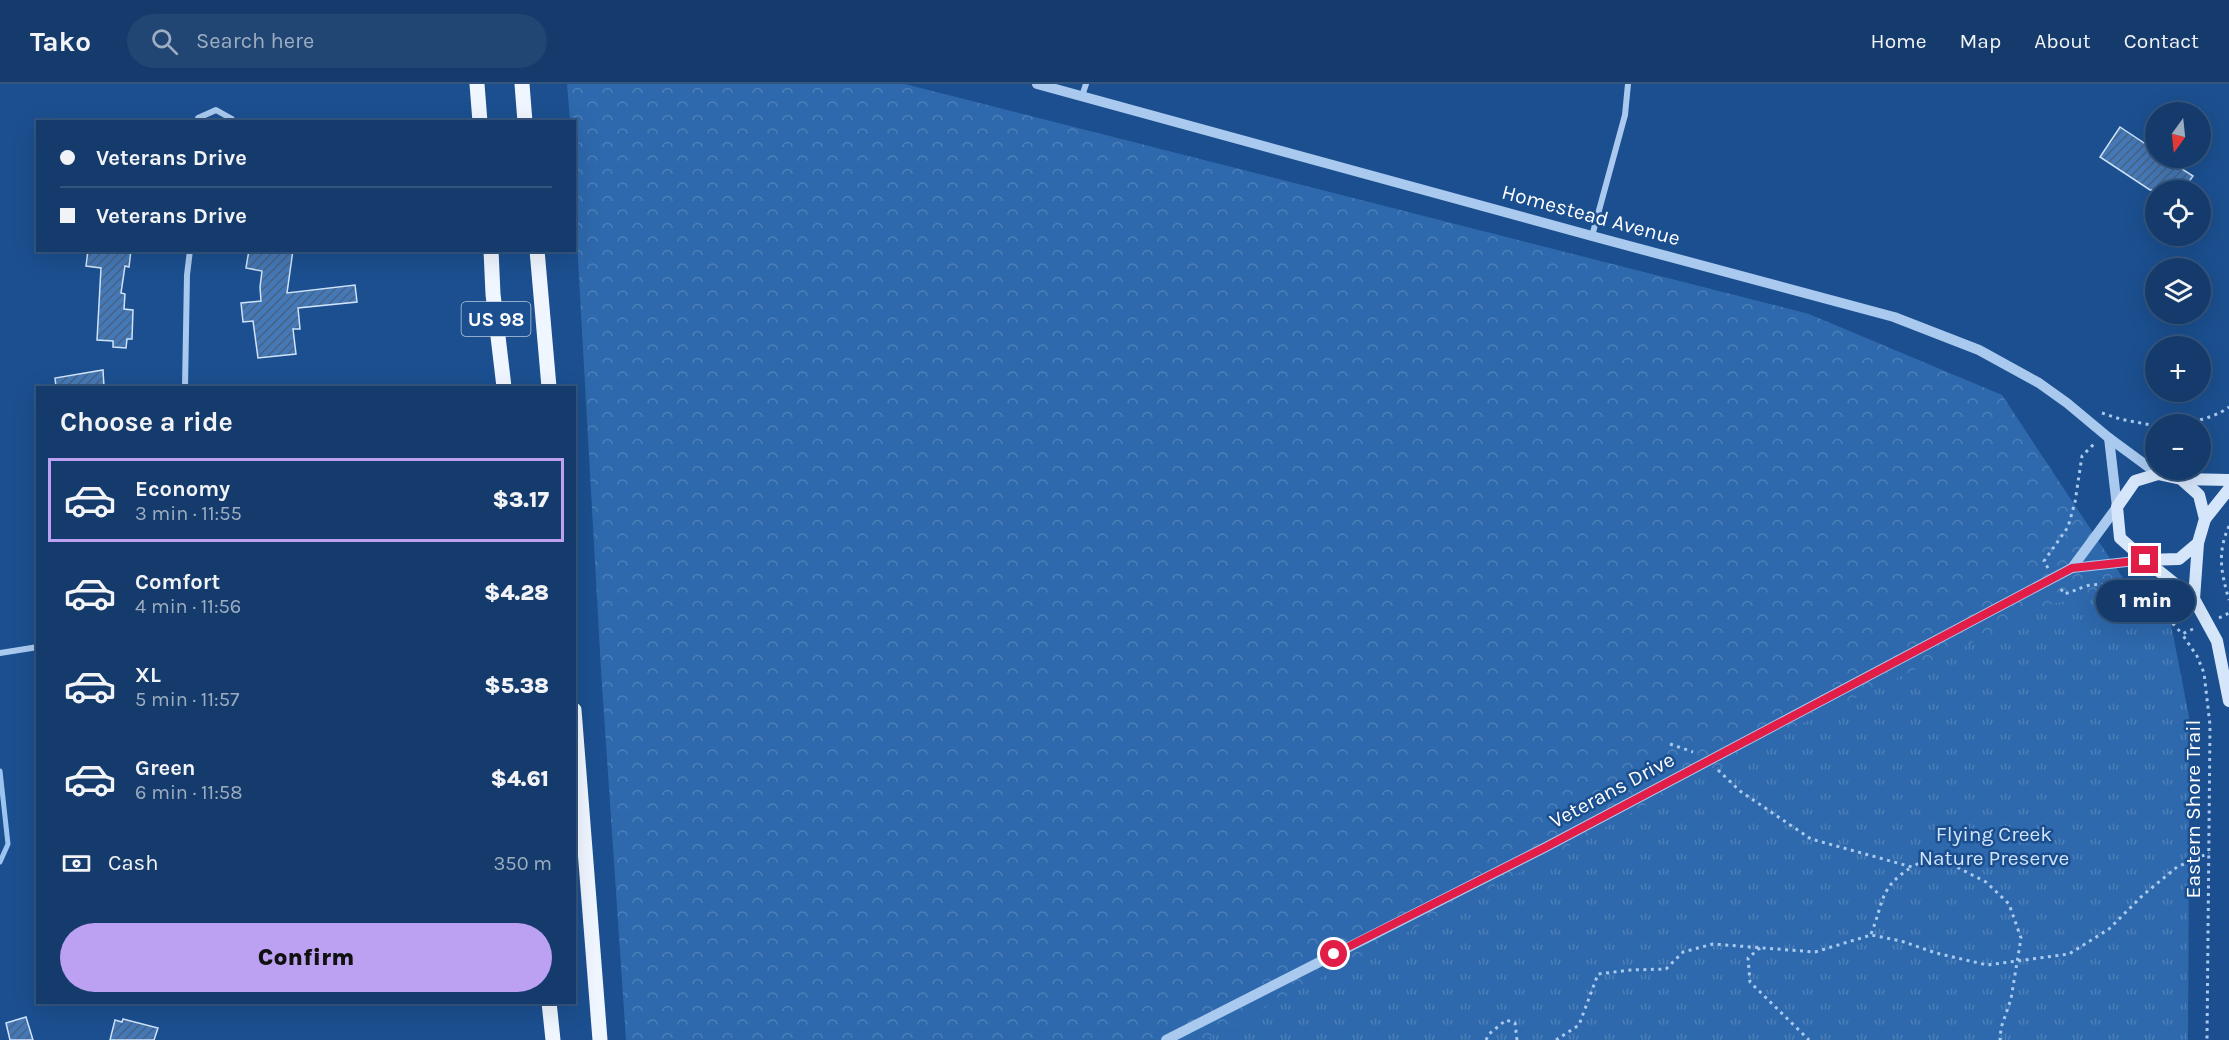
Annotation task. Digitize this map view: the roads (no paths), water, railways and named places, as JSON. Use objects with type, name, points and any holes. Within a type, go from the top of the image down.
[{"type":"main road","points":[[477,84],[480,120]]},
{"type":"main road","points":[[522,84],[525,120]]},
{"type":"main road","name":"US 98","points":[[490,252],[504,386]]},
{"type":"main road","name":"US 98","points":[[537,252],[549,386]]},
{"type":"main road","points":[[2145,478],[2135,481],[2117,507],[2120,538],[2194,599],[2217,641],[2229,701]]},
{"type":"main road","points":[[2182,480],[2199,495],[2205,519]]},
{"type":"main road","points":[[2211,480],[2229,480]]},
{"type":"main road","points":[[2194,599],[2198,543],[2205,519],[2229,489]]},
{"type":"main road","points":[[2145,560],[2179,559],[2198,543]]},
{"type":"main road","points":[[576,770],[600,1040]]},
{"type":"main road","points":[[549,1004],[552,1040]]},
{"type":"street","name":"Homestead Avenue","points":[[1036,84],[1905,321],[1979,350],[2039,383],[2145,464]]},
{"type":"street","points":[[1082,96],[1086,84]]},
{"type":"street","points":[[1592,237],[1625,115],[1628,84]]},
{"type":"street","points":[[198,120],[198,118],[216,110],[231,120]]},
{"type":"street","points":[[185,386],[187,274],[190,252]]},
{"type":"street","points":[[2109,438],[2117,507]]},
{"type":"street","name":"Veterans Drive","points":[[2072,568],[2117,507]]},
{"type":"street","name":"Veterans Drive","points":[[1166,1040],[1544,848],[2072,568],[2145,560]]},
{"type":"street","points":[[0,652],[36,647]]},
{"type":"waterway","points":[[0,771],[8,844],[0,862]]},
{"type":"park label","name":"Flying Creek Nature Preserve","points":[[1994,846]]}]
